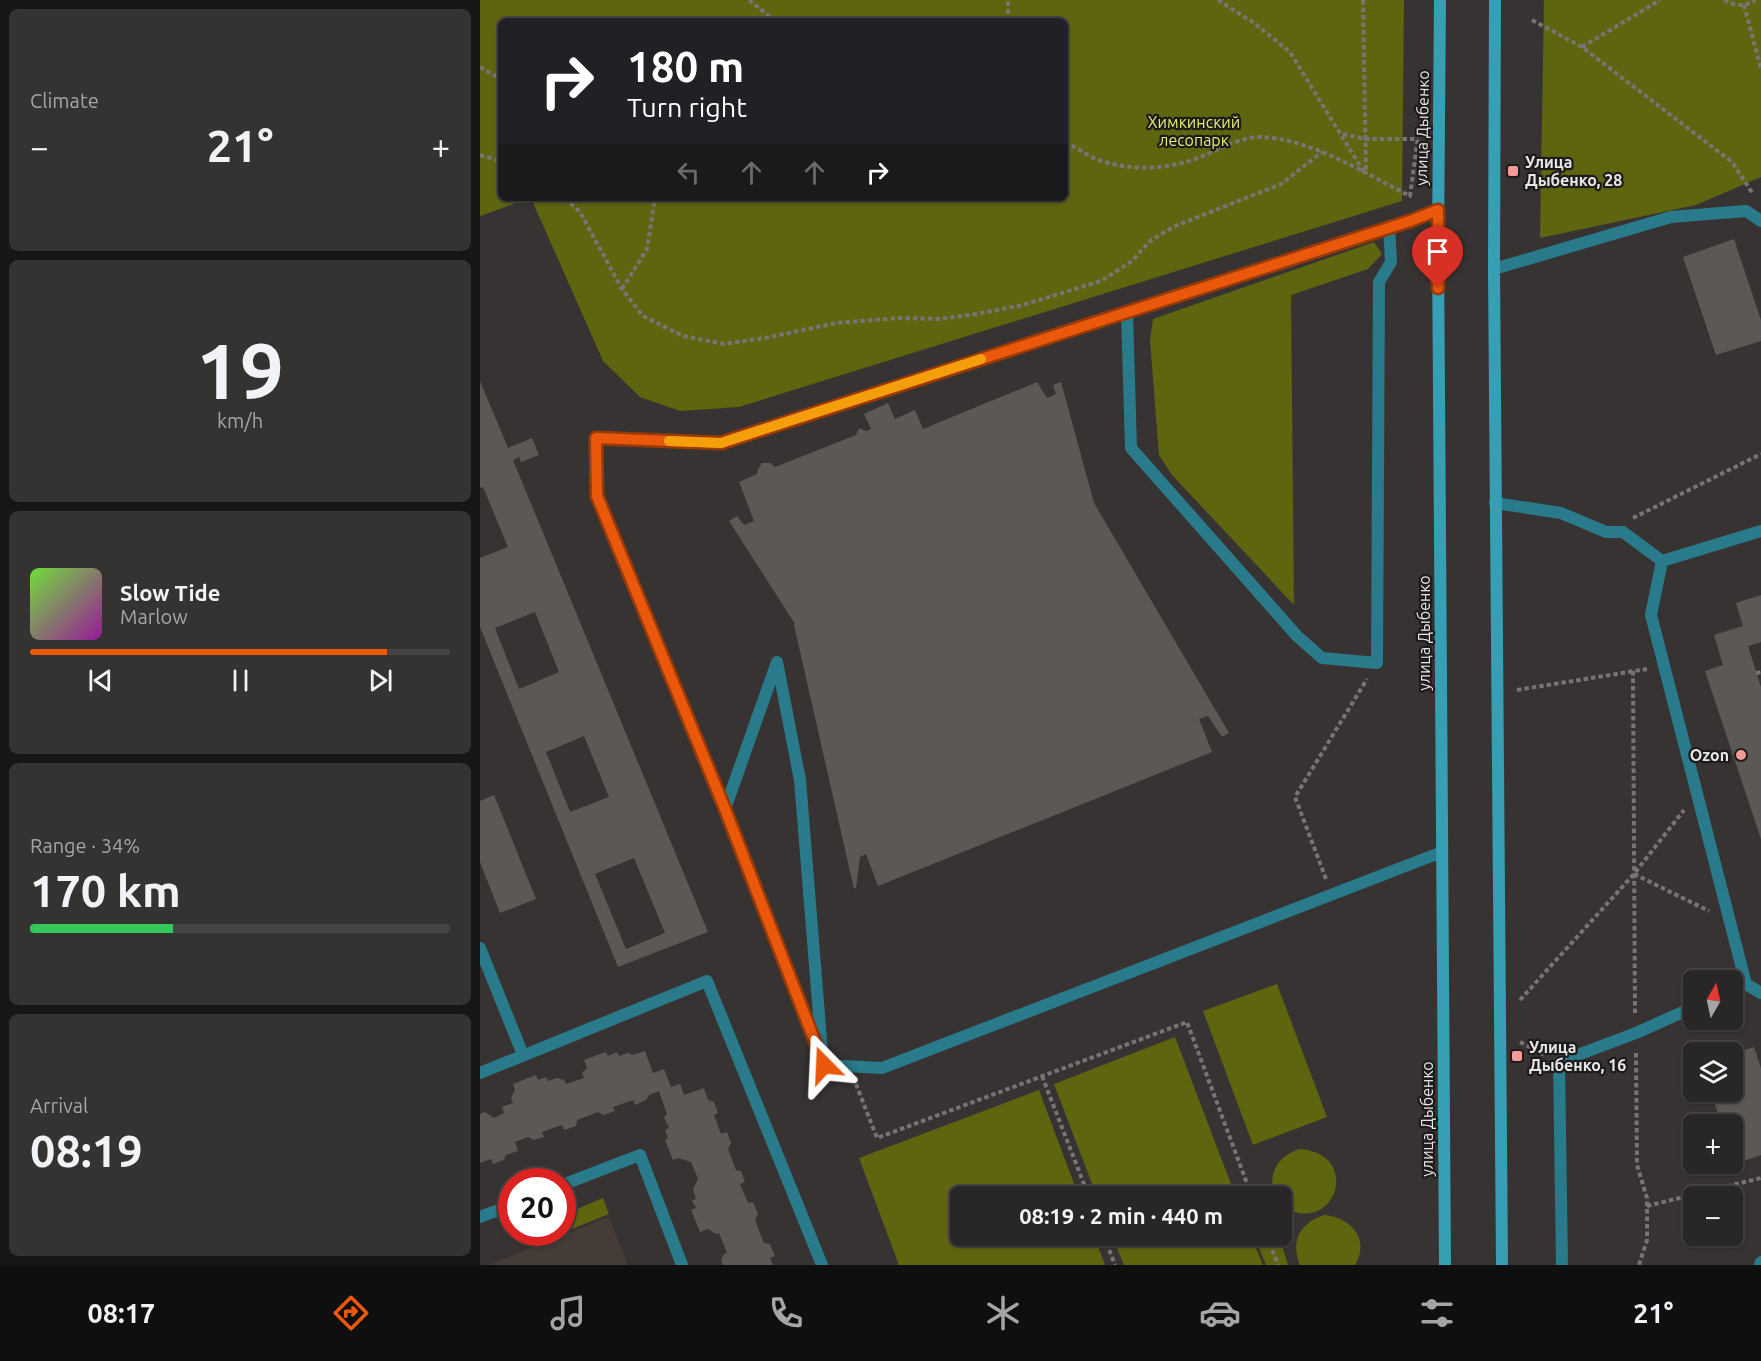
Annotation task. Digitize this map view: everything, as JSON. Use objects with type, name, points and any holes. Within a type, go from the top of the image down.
[{"type":"main road","name":"улица Дыбенко","points":[[1440,0],[1438,210],[1445,1265]]},
{"type":"main road","points":[[1494,0],[1495,502],[1502,1265]]},
{"type":"lane","points":[[824,1065],[725,809],[597,496],[596,438],[721,443],[1410,221],[1438,210]]},
{"type":"lane","points":[[1494,269],[1671,217],[1746,211],[1761,221]]},
{"type":"lane","points":[[1127,312],[1131,448],[1297,636],[1322,658],[1377,663],[1379,282],[1391,262],[1389,226]]},
{"type":"lane","points":[[1495,502],[1561,513],[1606,532],[1623,532],[1662,561]]},
{"type":"lane","points":[[1662,561],[1761,531]]},
{"type":"lane","points":[[1662,561],[1651,615],[1746,984],[1761,993]]},
{"type":"lane","points":[[725,809],[777,662],[800,780],[824,1065]]},
{"type":"lane","points":[[824,1065],[882,1068],[1442,852]]},
{"type":"lane","points":[[480,948],[523,1055]]},
{"type":"lane","points":[[480,1072],[707,981],[822,1265]]},
{"type":"lane","points":[[1562,1265],[1559,1062],[1683,1013]]},
{"type":"lane","points":[[576,1180],[640,1155],[682,1265]]},
{"type":"lane","points":[[480,1217],[498,1210]]},
{"type":"path","points":[[749,0],[772,18]]},
{"type":"path","points":[[1008,0],[1008,18]]},
{"type":"path","points":[[1218,0],[1254,23],[1290,52],[1366,174]]},
{"type":"path","points":[[1363,0],[1366,174]]},
{"type":"path","points":[[1582,47],[1660,0]]},
{"type":"path","points":[[1724,0],[1734,5],[1744,5],[1755,0]]},
{"type":"path","points":[[1744,5],[1761,69]]},
{"type":"path","points":[[1532,20],[1582,47],[1732,162],[1758,201]]},
{"type":"path","points":[[480,67],[498,77]]},
{"type":"path","points":[[1068,144],[1101,161],[1147,168],[1173,166],[1242,140],[1259,136],[1297,142],[1410,196],[1418,127]]},
{"type":"path","points":[[1342,134],[1365,139],[1418,139]]},
{"type":"path","points":[[567,201],[580,212],[622,289],[643,316],[683,336],[724,344],[765,339],[836,323],[899,318],[939,319],[1023,305],[1101,280],[1132,261],[1150,241],[1173,227],[1281,184],[1322,152]]},
{"type":"path","points":[[480,154],[498,160]]},
{"type":"path","points":[[622,289],[647,249],[655,201]]},
{"type":"path","points":[[1606,532],[1761,454]]},
{"type":"path","points":[[1331,895],[1295,797],[1377,663]]},
{"type":"path","points":[[1517,690],[1664,666]]},
{"type":"path","points":[[1633,671],[1636,1165],[1647,1198],[1647,1240],[1639,1265]]},
{"type":"path","points":[[1520,1000],[1634,874],[1696,794]]},
{"type":"path","points":[[1634,874],[1731,922]]},
{"type":"path","points":[[850,1066],[877,1138],[1187,1022],[1248,1186]]},
{"type":"path","points":[[1520,1042],[1559,1062]]},
{"type":"path","points":[[1042,1076],[1085,1186]]},
{"type":"path","points":[[1647,1206],[1761,1178]]},
{"type":"path","points":[[1108,1246],[1115,1265]]},
{"type":"path","points":[[1271,1246],[1278,1265]]},
{"type":"shaded area","points":[[609,1217],[628,1265],[488,1265],[536,1246],[576,1246],[576,1230]]},
{"type":"green space","name":"Химкинский лесопарк","points":[[480,0],[1404,0],[1402,201],[739,407],[680,411],[640,397],[603,361],[532,201],[1068,201],[1068,18],[498,18],[498,201],[522,201],[480,216]]},
{"type":"green space","points":[[1544,0],[1761,0],[1761,177],[1696,205],[1540,238]]},
{"type":"green space","points":[[1374,242],[1382,254],[1368,269],[1291,295],[1294,605],[1172,475],[1159,455],[1150,340],[1153,319]]},
{"type":"green space","points":[[1277,984],[1327,1117],[1253,1145],[1203,1011]]},
{"type":"green space","points":[[1175,1037],[1232,1186],[1093,1186],[1054,1084]]},
{"type":"green space","points":[[1039,1090],[1075,1186],[950,1186],[950,1246],[1098,1246],[1105,1265],[899,1265],[859,1158]]},
{"type":"green space","points":[[1300,1149],[1320,1154],[1332,1165],[1336,1178],[1334,1192],[1327,1204],[1316,1212],[1300,1213],[1292,1210],[1292,1186],[1273,1186],[1276,1167],[1285,1156]]},
{"type":"green space","points":[[603,1198],[609,1214],[576,1227],[576,1209]]},
{"type":"green space","points":[[1324,1215],[1342,1220],[1355,1231],[1361,1246],[1355,1265],[1300,1265],[1296,1248],[1299,1234],[1309,1223]]},
{"type":"green space","points":[[1116,1246],[1255,1246],[1263,1265],[1124,1265]]},
{"type":"green space","points":[[1258,1246],[1282,1246],[1288,1265],[1266,1265]]},
{"type":"building","points":[[1734,239],[1761,320],[1761,341],[1716,355],[1683,257]]},
{"type":"building","points":[[480,381],[508,448],[532,438],[539,455],[521,462],[519,457],[513,460],[708,932],[618,967],[480,627],[480,558],[508,547],[483,487],[480,488]],"holes":[[[535,612],[559,672],[519,689],[495,628]],[[584,736],[609,797],[570,812],[546,752]],[[634,858],[665,933],[626,949],[595,874]]]},
{"type":"building","points":[[1037,382],[1047,398],[1056,394],[1053,385],[1061,382],[1094,503],[1229,733],[1222,737],[1208,716],[1199,719],[1212,752],[878,886],[866,854],[860,857],[854,889],[795,624],[729,521],[737,516],[744,525],[754,521],[739,482],[757,474],[762,463],[770,463],[775,467],[856,435],[859,428],[866,431],[871,429],[864,414],[888,403],[895,419],[915,410],[923,429]]},
{"type":"building","points":[[1761,595],[1761,642],[1748,646],[1761,687],[1761,839],[1705,671],[1723,665],[1714,635],[1743,626],[1736,603]]},
{"type":"building","points":[[494,795],[536,899],[500,913],[480,862],[480,801]]},
{"type":"building","points":[[1754,1047],[1761,1068],[1761,1155],[1743,1161],[1743,1114],[1718,1114],[1714,1102],[1743,1102],[1743,1050]]},
{"type":"building","points":[[645,1051],[653,1073],[664,1069],[671,1087],[680,1084],[684,1095],[704,1088],[708,1100],[714,1102],[718,1113],[714,1115],[721,1134],[727,1132],[731,1143],[728,1149],[736,1170],[741,1171],[745,1182],[740,1184],[748,1203],[753,1202],[758,1214],[755,1220],[764,1243],[770,1244],[775,1256],[770,1258],[773,1265],[723,1265],[721,1260],[727,1253],[719,1233],[716,1234],[708,1229],[700,1232],[691,1210],[696,1208],[692,1200],[696,1199],[693,1189],[698,1179],[691,1162],[678,1158],[673,1160],[665,1140],[668,1138],[665,1130],[669,1128],[664,1117],[667,1114],[659,1091],[635,1105],[633,1100],[613,1107],[615,1111],[604,1115],[598,1112],[577,1120],[576,1126],[564,1130],[562,1125],[542,1132],[544,1137],[534,1140],[528,1137],[515,1142],[518,1151],[506,1155],[504,1160],[493,1164],[491,1159],[480,1163],[480,1114],[485,1112],[494,1118],[504,1113],[502,1107],[513,1103],[511,1098],[515,1090],[513,1084],[536,1075],[538,1080],[546,1077],[548,1081],[557,1078],[564,1080],[566,1084],[584,1078],[582,1073],[587,1068],[584,1060],[606,1052],[608,1056],[617,1052],[619,1056]]},
{"type":"slow traffic","points":[[669,441],[721,443],[981,359]]},
{"type":"place","name":"Улица Дыбенко, 28","points":[[1513,171]]},
{"type":"place","name":"Ozon","points":[[1741,755]]},
{"type":"place","name":"Улица Дыбенко, 16","points":[[1517,1056]]},
{"type":"route","points":[[824,1065],[725,809],[597,496],[596,438],[721,443],[1410,221],[1438,210],[1438,288]]}]
